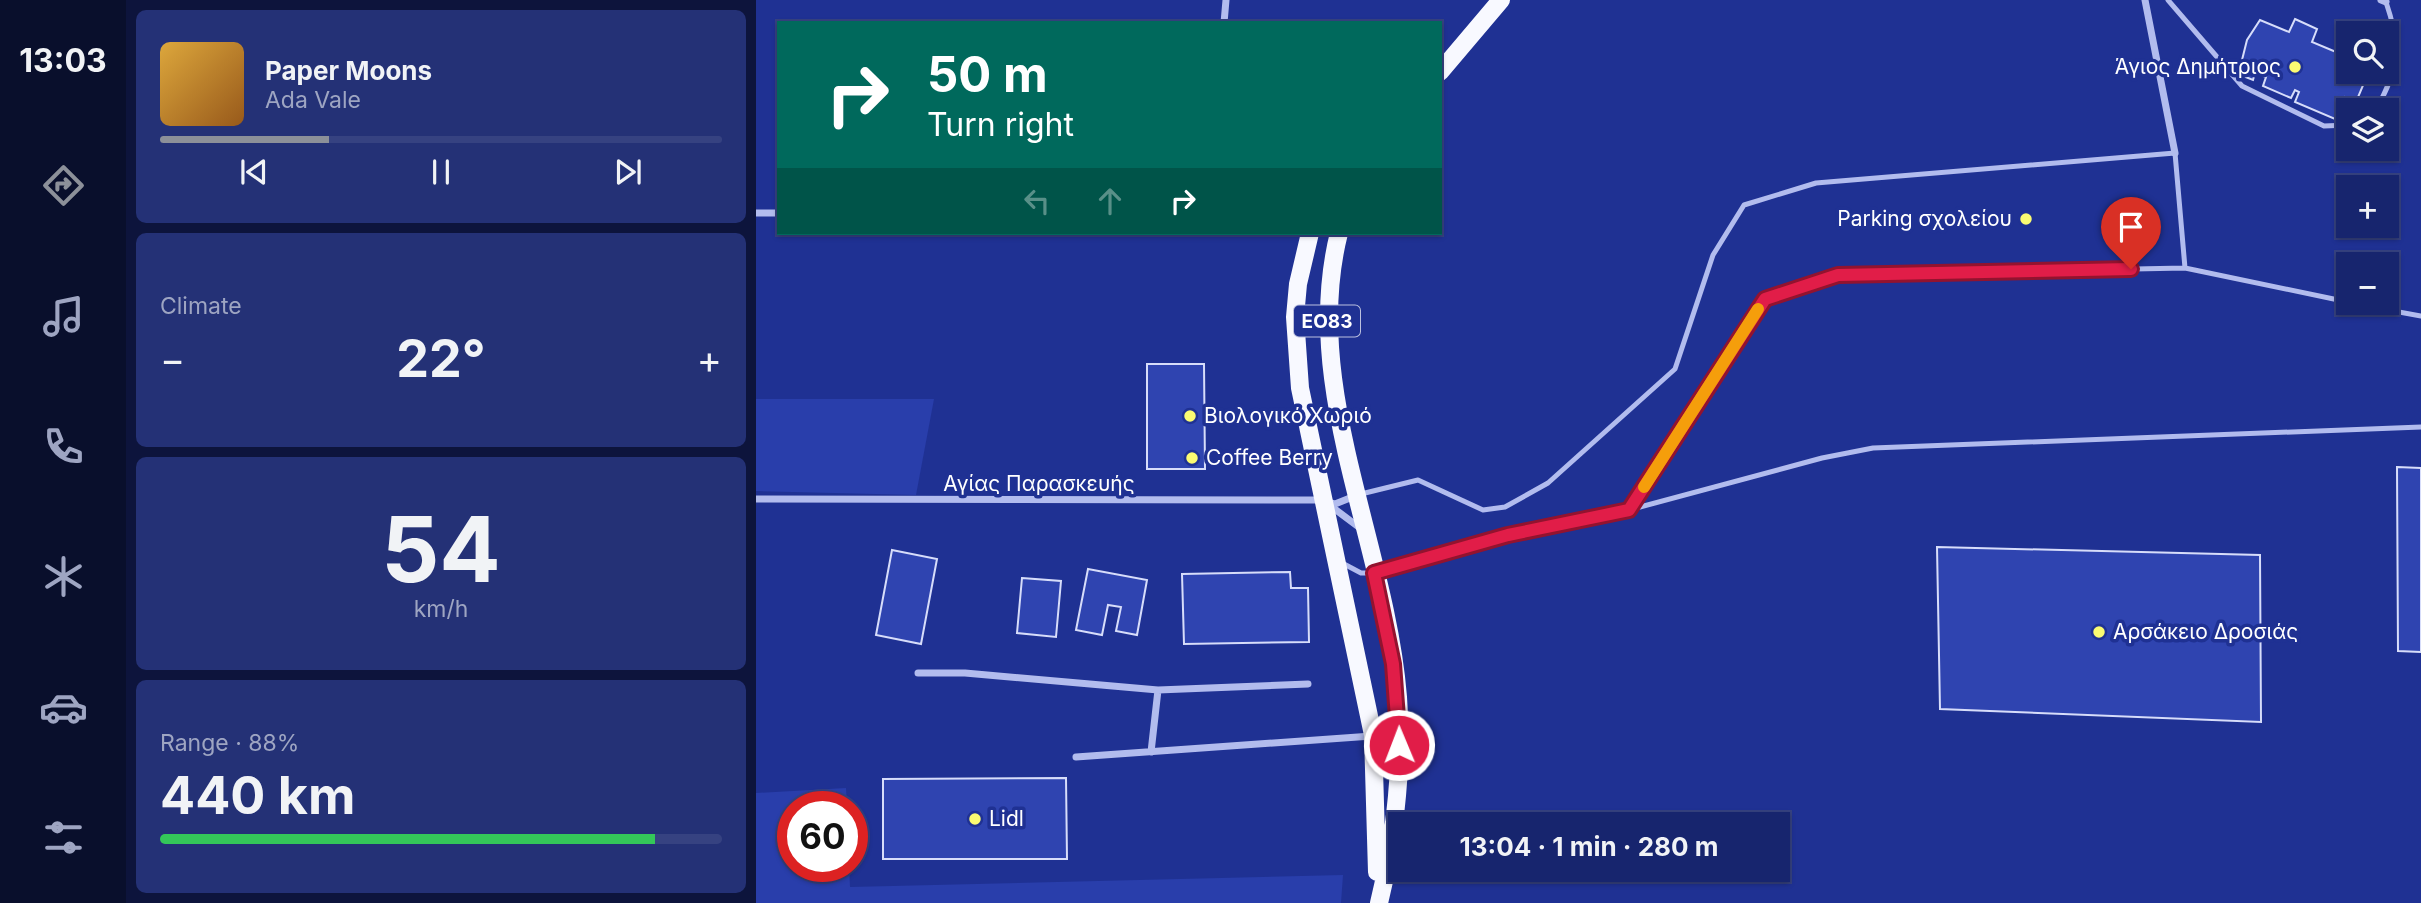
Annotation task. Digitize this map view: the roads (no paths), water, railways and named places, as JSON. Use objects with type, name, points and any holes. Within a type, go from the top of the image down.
[{"type":"main road","points":[[1442,70],[1500,0]]},
{"type":"main road","name":"ΕΟ83","points":[[1310,235],[1298,284],[1295,317],[1300,388],[1373,736],[1377,903]]},
{"type":"main road","name":"ΕΟ83","points":[[1339,235],[1327,295],[1326,333],[1331,371],[1393,664],[1399,745],[1391,838],[1377,903]]},
{"type":"street","points":[[1224,21],[1226,0]]},
{"type":"street","points":[[2146,0],[2175,153]]},
{"type":"street","points":[[756,213],[777,213]]},
{"type":"street","name":"Αγίας Παρασκευής","points":[[756,499],[1322,499],[1335,504],[1358,495]]},
{"type":"street","points":[[1322,499],[1352,519],[1368,543]]},
{"type":"street","points":[[918,673],[965,673],[1158,690],[1308,684]]},
{"type":"street","points":[[1151,752],[1158,690]]},
{"type":"street","points":[[1076,757],[1373,736]]},
{"type":"lane","points":[[2168,0],[2242,86],[2324,126],[2336,126]]},
{"type":"lane","points":[[2382,98],[2391,82],[2398,37],[2383,1]]},
{"type":"lane","points":[[1358,495],[1418,480],[1483,510],[1505,507],[1548,483],[1675,369],[1713,255],[1744,205],[1816,183],[2175,153],[2185,268]]},
{"type":"lane","points":[[1629,510],[1765,299],[1838,275],[2185,268],[2336,300]]},
{"type":"lane","points":[[2399,312],[2421,316]]},
{"type":"lane","points":[[1332,547],[1338,559],[1348,568],[1374,573],[1508,535],[1629,510],[1822,458],[1873,448],[2421,427]]},
{"type":"place","name":"Άγιος Δημήτριος","points":[[2295,67]]},
{"type":"place","name":"Parking σχολείου","points":[[2026,219]]},
{"type":"place","name":"Βιολογικό Χωριό","points":[[1190,416]]},
{"type":"place","name":"Coffee Berry","points":[[1192,458]]},
{"type":"place","name":"Αρσάκειο Δροσιάς","points":[[2099,632]]},
{"type":"place","name":"Lidl","points":[[975,819]]}]
